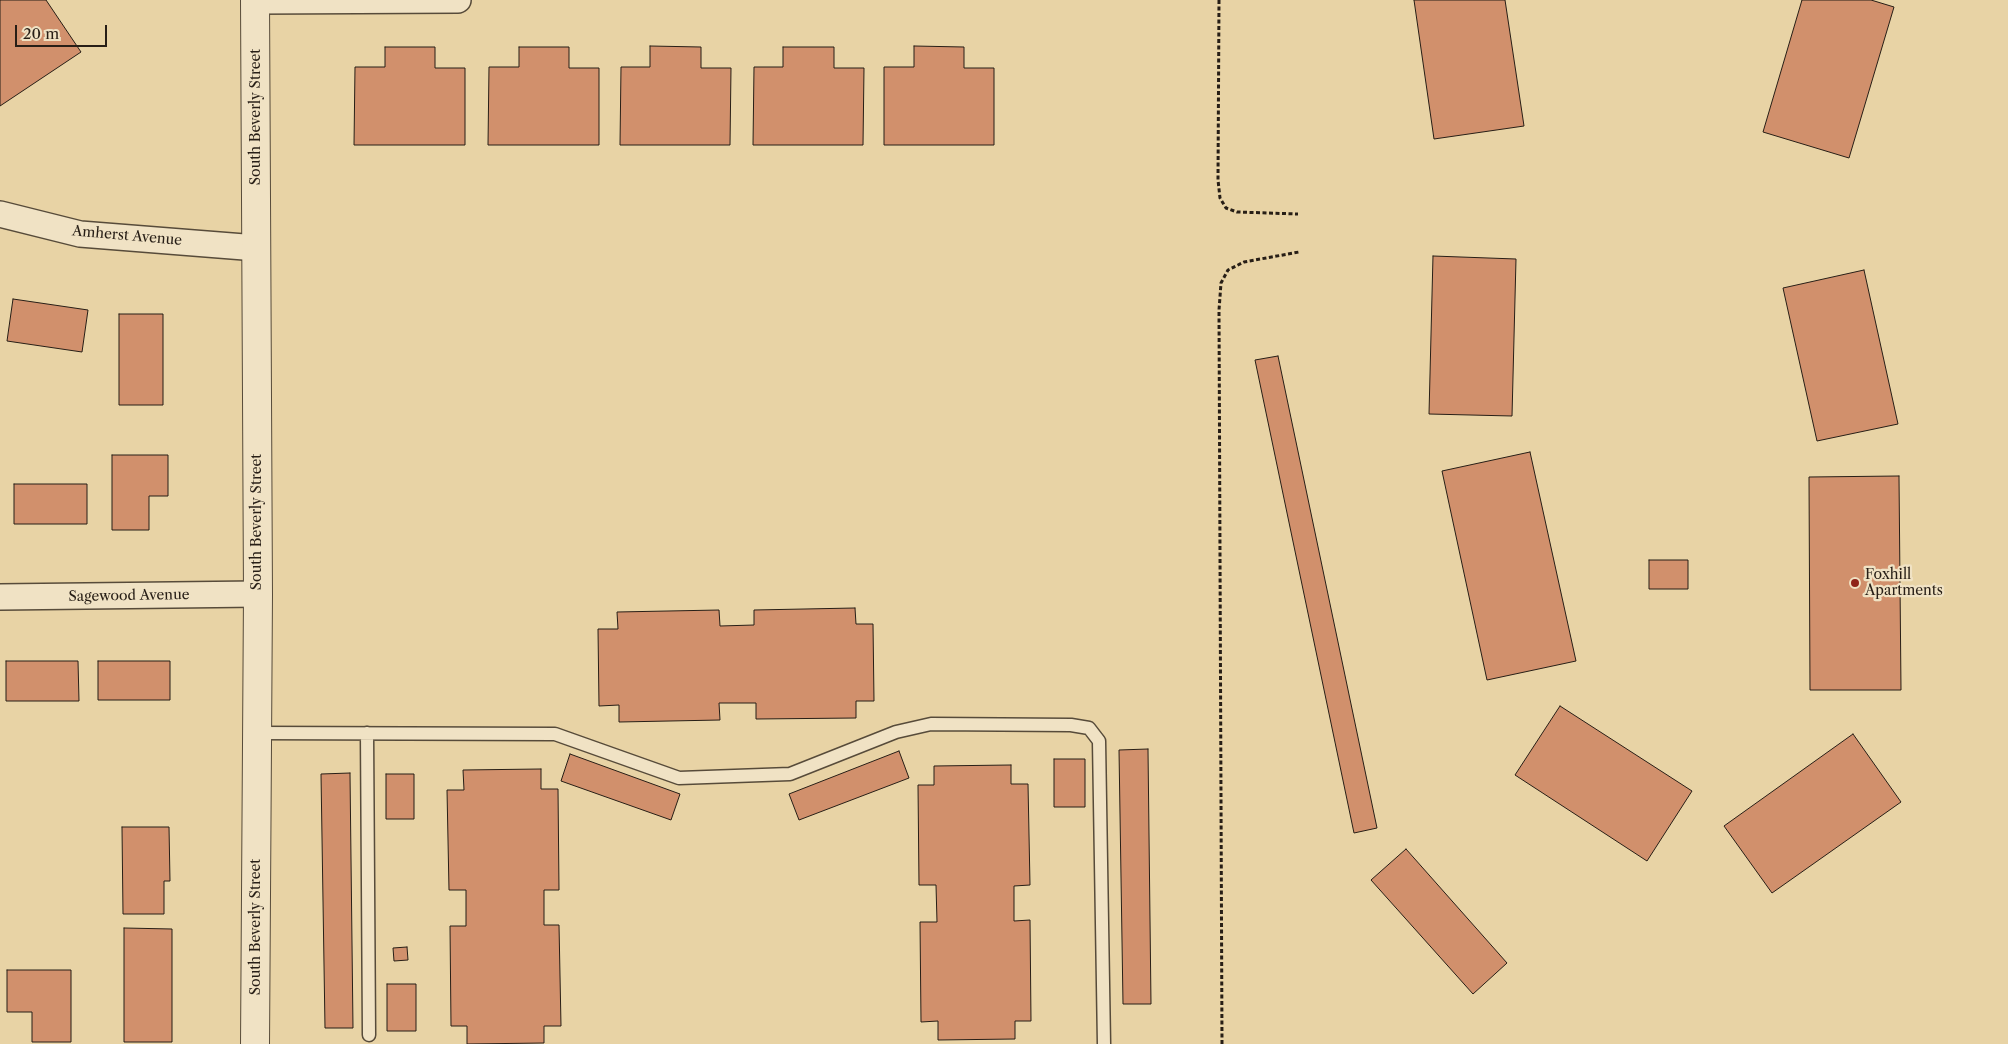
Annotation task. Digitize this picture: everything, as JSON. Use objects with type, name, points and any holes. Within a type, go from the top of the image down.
[{"type":"street","points":[[255,0],[458,0]]},
{"type":"street","name":"South Beverly Street","points":[[255,0],[258,594],[255,1044]]},
{"type":"street","name":"Amherst Avenue","points":[[0,214],[80,234],[256,248]]},
{"type":"street","name":"Sagewood Avenue","points":[[0,597],[258,594]]},
{"type":"lane","points":[[257,733],[555,734],[679,778],[790,774],[896,732],[931,724],[1071,725],[1089,728],[1099,741],[1104,1044]]},
{"type":"lane","points":[[367,733],[370,1035]]},
{"type":"path","points":[[1219,0],[1218,180],[1220,198],[1226,208],[1237,212],[1298,214]]},
{"type":"path","points":[[1222,1044],[1219,310],[1221,283],[1228,270],[1244,262],[1299,252]]},
{"type":"building","points":[[0,0],[46,0],[81,52],[0,106]]},
{"type":"building","points":[[1414,0],[1505,0],[1524,126],[1434,139]]},
{"type":"building","points":[[1802,0],[1871,0],[1894,7],[1849,158],[1763,132]]},
{"type":"building","points":[[650,46],[701,47],[701,68],[731,68],[730,145],[620,145],[621,67],[650,67]]},
{"type":"building","points":[[914,46],[964,47],[964,68],[994,68],[994,145],[884,145],[884,67],[914,67]]},
{"type":"building","points":[[385,47],[435,47],[435,68],[465,68],[465,145],[354,145],[355,67],[385,67]]},
{"type":"building","points":[[519,47],[569,47],[569,68],[599,68],[599,145],[488,145],[489,67],[519,67]]},
{"type":"building","points":[[783,47],[834,47],[834,68],[864,68],[863,145],[753,145],[754,67],[783,67]]},
{"type":"building","points":[[1433,256],[1516,259],[1512,416],[1429,414]]},
{"type":"building","points":[[1864,270],[1898,424],[1817,441],[1783,288]]},
{"type":"building","points":[[13,299],[88,310],[82,352],[7,341]]},
{"type":"building","points":[[119,314],[163,314],[163,405],[119,405]]},
{"type":"building","points":[[1278,356],[1377,828],[1354,833],[1255,360]]},
{"type":"building","points":[[1530,452],[1576,661],[1487,680],[1442,471]]},
{"type":"building","points":[[112,455],[168,455],[168,496],[149,496],[149,530],[112,530]]},
{"type":"building","name":"Foxhill Apartments","points":[[1899,476],[1901,690],[1810,690],[1809,477]]},
{"type":"building","points":[[14,484],[87,484],[87,524],[14,524]]},
{"type":"building","points":[[1649,560],[1688,560],[1688,589],[1649,589]]},
{"type":"building","points":[[855,608],[856,624],[873,624],[874,701],[856,701],[856,718],[756,719],[756,703],[719,703],[720,720],[619,722],[619,705],[599,706],[598,629],[618,629],[617,612],[719,610],[720,626],[754,625],[754,610]]},
{"type":"building","points":[[6,661],[78,661],[79,701],[6,701]]},
{"type":"building","points":[[98,661],[170,661],[170,700],[98,700]]},
{"type":"building","points":[[1560,706],[1692,791],[1647,861],[1515,775]]},
{"type":"building","points":[[1853,734],[1901,802],[1772,893],[1724,826]]},
{"type":"building","points":[[1148,749],[1151,1004],[1123,1004],[1119,750]]},
{"type":"building","points":[[899,751],[909,778],[799,820],[789,794]]},
{"type":"building","points":[[570,754],[680,794],[671,820],[561,781]]},
{"type":"building","points":[[1054,759],[1085,759],[1085,807],[1054,807]]},
{"type":"building","points":[[1011,765],[1011,784],[1028,784],[1030,885],[1014,886],[1014,921],[1030,920],[1031,1021],[1015,1021],[1015,1039],[938,1040],[938,1021],[921,1022],[920,922],[937,922],[936,885],[919,885],[918,785],[934,785],[934,766]]},
{"type":"building","points":[[541,769],[541,789],[558,789],[559,890],[544,890],[544,925],[559,925],[561,1026],[544,1026],[544,1043],[467,1044],[467,1026],[451,1026],[450,926],[466,926],[466,890],[449,890],[447,790],[464,790],[463,770]]},
{"type":"building","points":[[350,773],[353,1028],[325,1028],[321,774]]},
{"type":"building","points":[[386,774],[414,774],[414,819],[386,819]]},
{"type":"building","points":[[122,827],[169,827],[170,881],[164,881],[164,914],[123,914]]},
{"type":"building","points":[[1406,849],[1507,963],[1473,994],[1371,880]]},
{"type":"building","points":[[124,928],[172,929],[172,1042],[124,1042]]},
{"type":"building","points":[[407,947],[408,960],[394,961],[393,948]]},
{"type":"building","points":[[7,970],[71,970],[71,1042],[32,1042],[32,1012],[7,1012]]},
{"type":"building","points":[[387,984],[416,984],[416,1031],[387,1031]]},
{"type":"place","name":"Foxhill Apartments","points":[[1855,583]]}]
